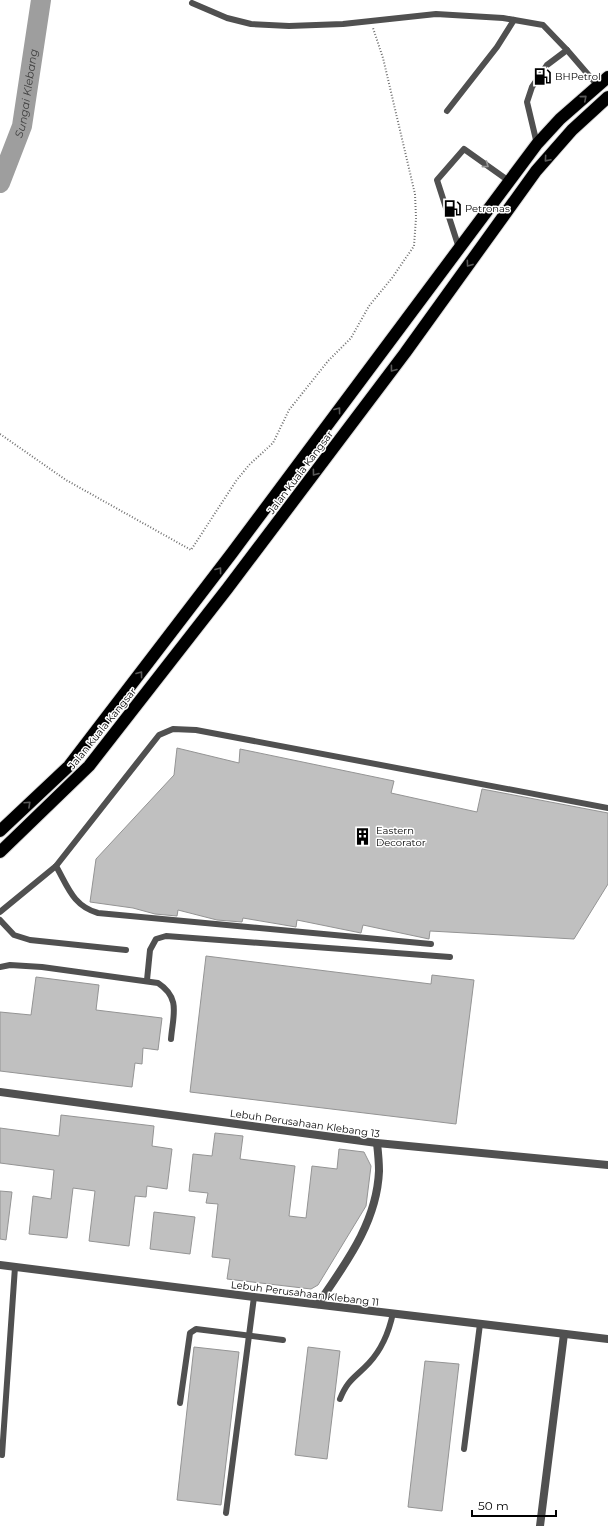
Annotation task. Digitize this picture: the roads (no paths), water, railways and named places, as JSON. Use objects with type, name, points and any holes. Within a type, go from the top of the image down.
[{"type":"highway","name":"Jalan Kuala Kangsar","points":[[0,831],[70,766],[232,553],[537,144],[560,119],[608,77]]},
{"type":"highway","name":"Jalan Kuala Kangsar","points":[[0,852],[89,766],[227,589],[405,353],[536,171],[572,130],[608,97]]},
{"type":"street","name":"Lebuh Perusahaan Klebang 13","points":[[0,1092],[377,1143],[608,1165]]},
{"type":"street","points":[[318,1304],[351,1256],[368,1220],[376,1196],[379,1170],[377,1143]]},
{"type":"street","name":"Lebuh Perusahaan Klebang 11","points":[[0,1265],[608,1339]]},
{"type":"street","points":[[540,1526],[564,1334]]},
{"type":"lane","points":[[192,3],[227,18],[250,24],[289,26],[371,22],[436,14],[514,20],[543,25],[598,86]]},
{"type":"lane","points":[[447,111],[497,47],[514,20]]},
{"type":"lane","points":[[537,144],[527,102],[532,87],[547,65],[567,50]]},
{"type":"lane","points":[[459,248],[436,180],[464,149],[509,181]]},
{"type":"lane","points":[[0,912],[56,866],[159,735],[173,729],[196,730],[608,808]]},
{"type":"lane","points":[[56,866],[75,900],[86,910],[98,913],[431,944]]},
{"type":"lane","points":[[0,920],[14,935],[30,940],[126,950]]},
{"type":"lane","points":[[147,980],[150,950],[156,939],[166,936],[450,957]]},
{"type":"lane","points":[[0,967],[10,965],[42,968],[147,980],[158,983],[168,989],[174,1003],[171,1039]]},
{"type":"lane","points":[[2,1455],[14,1266]]},
{"type":"lane","points":[[226,1513],[254,1297]]},
{"type":"lane","points":[[340,1399],[348,1382],[369,1363],[382,1345],[389,1330],[393,1313]]},
{"type":"lane","points":[[464,1449],[480,1324]]},
{"type":"lane","points":[[180,1403],[190,1333],[192,1330],[196,1329],[283,1340]]},
{"type":"waterway","name":"Sungai Klebang","points":[[0,183],[22,126],[41,0]]},
{"type":"place","name":"BHPetrol","points":[[542,76]]},
{"type":"place","name":"Petronas","points":[[452,208]]},
{"type":"place","name":"Eastern Decorator","points":[[363,836]]}]
